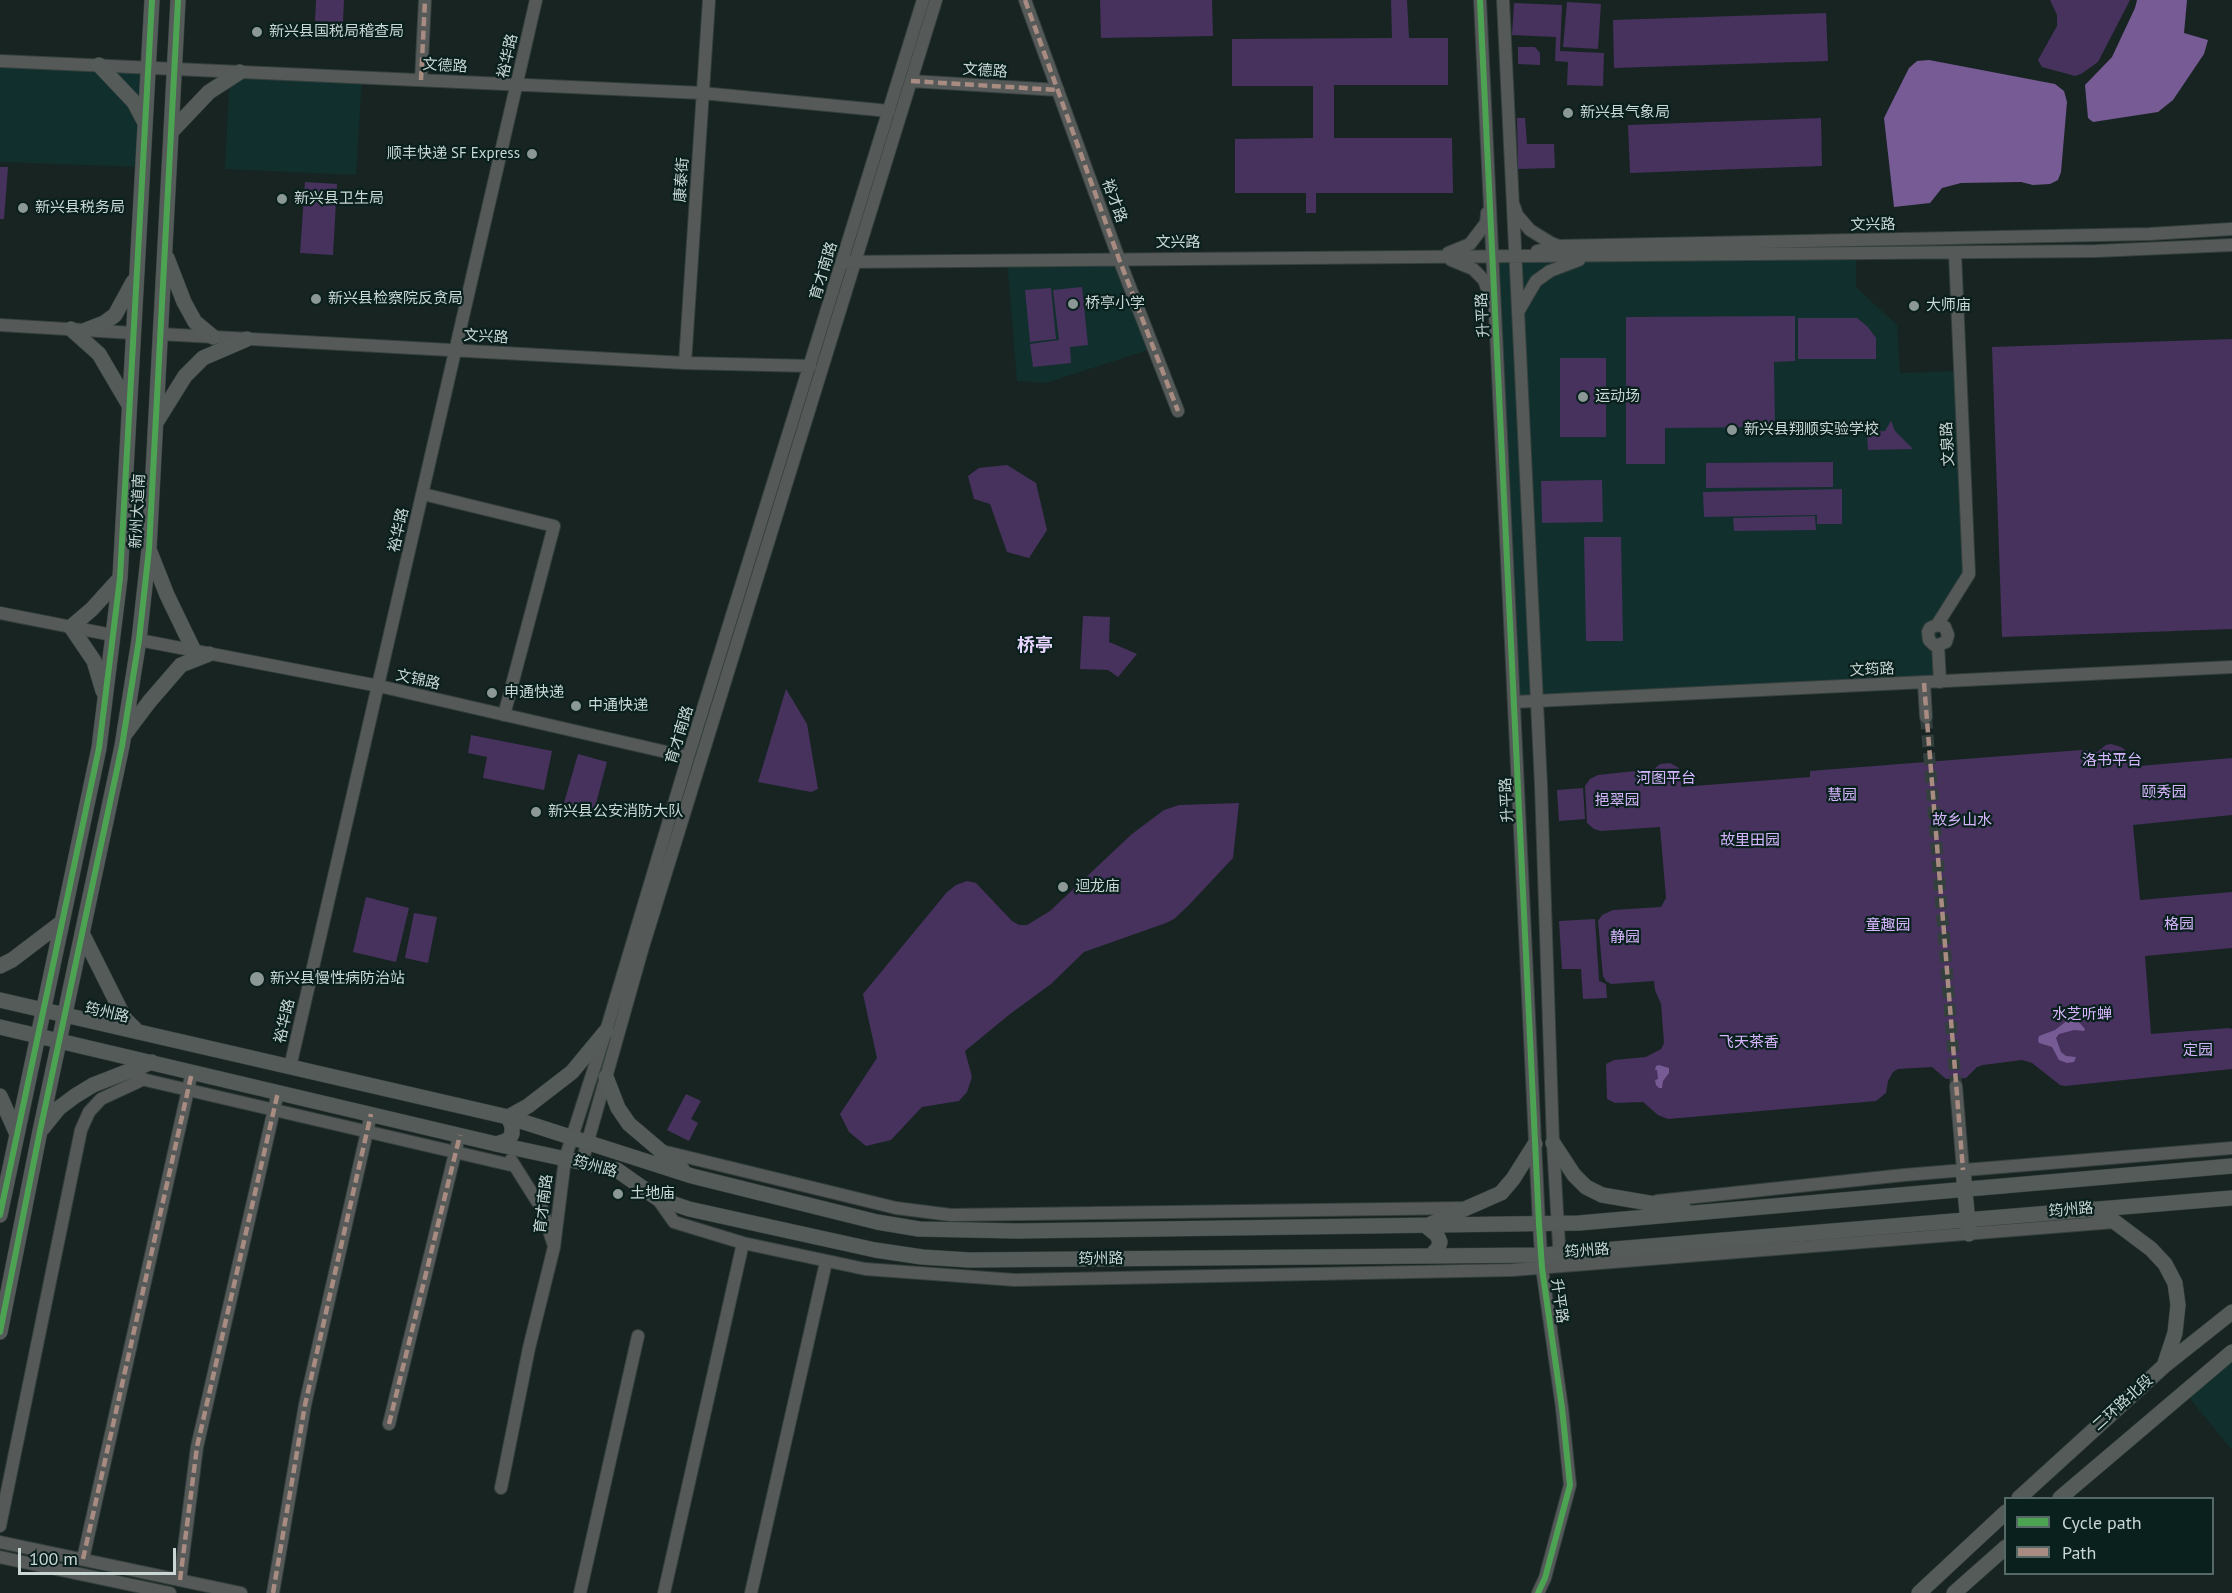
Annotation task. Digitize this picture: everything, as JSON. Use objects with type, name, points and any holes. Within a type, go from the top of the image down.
[{"type":"main road","name":"新州大道南","points":[[0,1215],[99,748],[120,578],[152,0]]},
{"type":"main road","name":"新州大道南","points":[[0,1332],[40,1131],[124,737],[139,640],[149,549],[178,0]]},
{"type":"main road","points":[[99,65],[134,102],[145,123]]},
{"type":"main road","points":[[171,132],[209,92],[240,72]]},
{"type":"main road","points":[[165,253],[184,302],[195,322],[213,337]]},
{"type":"main road","points":[[129,405],[99,354],[78,330],[104,323],[115,315],[136,274]]},
{"type":"main road","points":[[155,423],[185,376],[203,358],[247,339]]},
{"type":"main road","points":[[124,737],[149,702],[181,666],[201,652],[167,595],[149,549]]},
{"type":"main road","points":[[105,698],[94,661],[71,627],[92,609],[120,578]]},
{"type":"main road","points":[[0,966],[12,960],[62,922]]},
{"type":"main road","points":[[82,933],[125,1019],[138,1032]]},
{"type":"main road","name":"筠州路","points":[[0,1000],[508,1116],[692,1176],[877,1222],[919,1229],[1017,1231],[1557,1224],[2232,1166]]},
{"type":"main road","name":"筠州路","points":[[0,1027],[496,1144],[617,1170],[657,1198],[689,1209],[829,1240],[922,1257],[969,1260],[1431,1256],[1542,1261],[1968,1226],[2090,1208],[2232,1198]]},
{"type":"main road","points":[[496,1144],[508,1140],[512,1134],[508,1116],[528,1106],[572,1072],[606,1031]]},
{"type":"main road","points":[[40,1131],[59,1108],[75,1096],[152,1062]]},
{"type":"main road","points":[[606,1077],[618,1108],[629,1124],[692,1176]]},
{"type":"main road","points":[[0,1096],[16,1132]]},
{"type":"main road","points":[[1552,1143],[1574,1175],[1586,1187],[1602,1195],[1702,1212]]},
{"type":"main road","points":[[1431,1256],[1440,1242],[1437,1234],[1426,1226],[1501,1193],[1514,1179],[1535,1144]]},
{"type":"main road","points":[[1963,1170],[1968,1226]]},
{"type":"main road","points":[[2090,1208],[2133,1235],[2165,1264],[2175,1283],[2178,1305],[2175,1333],[2164,1366]]},
{"type":"main road","name":"二环路北段","points":[[2020,1497],[2164,1366],[2232,1313]]},
{"type":"main road","name":"二环路北段","points":[[2060,1497],[2232,1352]]},
{"type":"main road","points":[[2038,1481],[2058,1497]]},
{"type":"main road","points":[[1919,1593],[2004,1514]]},
{"type":"main road","points":[[1954,1593],[2004,1549]]},
{"type":"street","points":[[421,80],[425,0]]},
{"type":"street","name":"裕华路","points":[[290,1067],[536,0]]},
{"type":"street","name":"康泰街","points":[[684,363],[709,0]]},
{"type":"street","name":"育才南路","points":[[582,1162],[642,950],[848,262],[922,0]]},
{"type":"street","name":"育才南路","points":[[501,1488],[529,1348],[554,1247],[565,1159],[810,366],[911,81],[936,0]]},
{"type":"street","name":"裕才路","points":[[1025,0],[1119,259],[1178,411]]},
{"type":"street","name":"升平路","points":[[1480,0],[1539,1224],[1570,1485],[1545,1578],[1538,1593]]},
{"type":"street","points":[[1503,0],[1537,701],[1552,1143],[1560,1260]]},
{"type":"street","name":"文德路","points":[[0,61],[702,93],[889,111]]},
{"type":"street","name":"文德路","points":[[911,81],[1058,90]]},
{"type":"street","points":[[1438,257],[1470,244],[1479,234],[1486,223],[1489,197]]},
{"type":"street","points":[[1512,201],[1517,215],[1530,230],[1559,246]]},
{"type":"street","name":"文兴路","points":[[1515,256],[1559,246],[2149,234],[2232,229]]},
{"type":"street","points":[[1842,240],[1842,253]]},
{"type":"street","name":"文兴路","points":[[848,262],[1954,253],[2096,251],[2232,245]]},
{"type":"street","name":"文泉路","points":[[1940,682],[1938,645],[1931,643],[1928,636],[1930,628],[1937,625],[1969,574],[1954,253]]},
{"type":"street","points":[[1518,313],[1536,281],[1550,271],[1592,256]]},
{"type":"street","points":[[1438,257],[1473,269],[1484,280],[1495,309]]},
{"type":"street","points":[[0,325],[133,333]]},
{"type":"street","name":"文兴路","points":[[160,334],[684,363],[810,366]]},
{"type":"street","points":[[423,494],[554,526],[504,715]]},
{"type":"street","points":[[0,614],[112,635]]},
{"type":"street","name":"文锦路","points":[[139,640],[379,687],[688,758]]},
{"type":"street","name":"文筠路","points":[[1514,702],[2232,668]]},
{"type":"street","points":[[1924,683],[1926,717]]},
{"type":"street","points":[[83,1560],[192,1072]]},
{"type":"street","points":[[0,1526],[81,1130],[89,1112],[121,1074],[515,1166]]},
{"type":"street","points":[[101,1099],[144,1079]]},
{"type":"street","points":[[1956,1086],[1963,1170]]},
{"type":"street","points":[[180,1580],[197,1447],[278,1092]]},
{"type":"street","points":[[273,1593],[305,1405],[371,1114]]},
{"type":"street","points":[[389,1424],[460,1135]]},
{"type":"street","points":[[496,1144],[515,1166],[542,1209],[554,1247]]},
{"type":"street","points":[[1649,1202],[1963,1170],[2232,1148]]},
{"type":"street","points":[[658,1150],[896,1208],[951,1215],[1464,1208]]},
{"type":"street","points":[[657,1198],[674,1222],[742,1243],[865,1269],[1015,1280],[1428,1273],[1542,1261]]},
{"type":"street","points":[[1968,1226],[2115,1222]]},
{"type":"street","points":[[664,1593],[742,1243]]},
{"type":"street","points":[[751,1593],[826,1262]]},
{"type":"street","points":[[580,1593],[638,1336]]},
{"type":"street","points":[[0,1542],[241,1593]]},
{"type":"street","points":[[0,1557],[170,1593]]},
{"type":"shaded area","points":[[2137,0],[2187,0],[2184,33],[2208,40],[2204,54],[2173,100],[2158,112],[2093,122],[2088,118],[2085,85],[2112,57]]},
{"type":"shaded area","points":[[1929,60],[2055,84],[2064,91],[2067,102],[2061,172],[2058,180],[2050,184],[2033,185],[2021,182],[1961,183],[1942,188],[1930,203],[1894,207],[1884,118],[1909,68],[1917,61]]},
{"type":"shaded area","points":[[0,61],[148,68],[142,167],[0,162]]},
{"type":"shaded area","points":[[230,71],[362,77],[356,175],[225,169]]},
{"type":"shaded area","name":"新兴县翔顺实验学校","points":[[1856,253],[1856,287],[1897,325],[1900,373],[1960,371],[1969,574],[1937,625],[1940,682],[1514,702],[1492,256]]},
{"type":"shaded area","name":"桥亭小学","points":[[1119,259],[1154,348],[1046,383],[1017,381],[1007,260]]},
{"type":"shaded area","points":[[2068,1020],[2079,1022],[2085,1029],[2059,1034],[2056,1038],[2061,1052],[2066,1056],[2076,1057],[2074,1062],[2067,1063],[2059,1060],[2052,1047],[2039,1043],[2038,1040],[2039,1036],[2055,1030]]},
{"type":"shaded area","points":[[1656,1066],[1669,1068],[1662,1088],[1656,1085],[1655,1080],[1658,1079]]},
{"type":"shaded area","points":[[2232,1356],[2232,1450],[2186,1394]]},
{"type":"green space","points":[[316,0],[344,0],[343,22],[315,21]]},
{"type":"green space","points":[[1100,0],[1212,0],[1213,36],[1101,38]]},
{"type":"green space","points":[[1391,0],[1407,0],[1409,38],[1448,38],[1448,85],[1334,85],[1334,138],[1452,138],[1453,193],[1316,193],[1316,213],[1306,213],[1306,193],[1235,193],[1235,139],[1313,138],[1313,86],[1232,86],[1232,39],[1392,38]]},
{"type":"green space","points":[[2050,0],[2130,0],[2098,62],[2081,74],[2075,76],[2042,67],[2038,60],[2057,26],[2057,15]]},
{"type":"green space","points":[[1567,2],[1601,4],[1598,49],[1563,47]]},
{"type":"green space","points":[[1514,3],[1562,5],[1560,51],[1604,53],[1603,86],[1567,85],[1568,62],[1555,61],[1556,37],[1512,35]]},
{"type":"green space","points":[[1826,13],[1828,61],[1614,68],[1613,20]]},
{"type":"green space","points":[[1518,47],[1535,47],[1540,53],[1540,65],[1518,64]]},
{"type":"green space","points":[[1517,118],[1525,118],[1527,144],[1554,144],[1555,168],[1518,169]]},
{"type":"green space","points":[[1821,118],[1822,166],[1630,173],[1628,125]]},
{"type":"green space","points":[[0,167],[8,167],[4,219],[0,219]]},
{"type":"green space","points":[[305,182],[337,184],[333,255],[300,253]]},
{"type":"green space","points":[[1082,287],[1088,345],[1070,347],[1071,363],[1033,367],[1030,344],[1059,340],[1053,290]]},
{"type":"green space","points":[[1051,288],[1056,339],[1030,342],[1025,290]]},
{"type":"green space","points":[[1795,316],[1795,361],[1774,362],[1775,427],[1665,428],[1665,464],[1626,464],[1626,317]]},
{"type":"green space","points":[[1798,318],[1857,318],[1876,338],[1876,359],[1798,359]]},
{"type":"green space","points":[[2232,339],[2232,629],[2002,637],[1992,347]]},
{"type":"green space","name":"运动场","points":[[1560,358],[1606,358],[1606,437],[1560,437]]},
{"type":"green space","points":[[1891,421],[1895,431],[1913,449],[1868,450],[1867,432],[1885,431]]},
{"type":"green space","points":[[1833,462],[1833,487],[1706,488],[1706,463]]},
{"type":"green space","points":[[1007,465],[1036,483],[1047,530],[1029,558],[1007,552],[990,504],[974,499],[968,476],[979,468]]},
{"type":"green space","points":[[1602,480],[1603,522],[1542,523],[1541,481]]},
{"type":"green space","points":[[1842,489],[1842,524],[1817,524],[1817,515],[1704,517],[1703,492]]},
{"type":"green space","points":[[1815,516],[1816,530],[1734,531],[1733,518]]},
{"type":"green space","points":[[1584,537],[1621,537],[1623,641],[1586,641]]},
{"type":"green space","points":[[1083,616],[1110,617],[1109,642],[1137,654],[1118,677],[1108,670],[1080,669]]},
{"type":"green space","points":[[786,689],[807,724],[818,789],[811,792],[758,782]]},
{"type":"green space","points":[[471,735],[552,751],[544,790],[483,778],[487,757],[468,753]]},
{"type":"green space","points":[[2111,744],[2125,750],[2129,760],[2128,767],[2232,758],[2232,815],[2133,825],[2140,900],[2232,892],[2232,948],[2145,956],[2151,1034],[2232,1029],[2232,1069],[2065,1086],[2060,1085],[2032,1063],[2022,1060],[1983,1065],[1977,1067],[1966,1078],[1946,1079],[1932,1067],[1898,1069],[1893,1072],[1888,1081],[1886,1093],[1876,1101],[1668,1119],[1658,1115],[1643,1102],[1615,1103],[1607,1099],[1606,1064],[1614,1060],[1646,1057],[1661,1049],[1664,1043],[1661,1004],[1654,981],[1611,984],[1603,976],[1598,921],[1602,915],[1613,910],[1661,907],[1666,898],[1660,827],[1601,831],[1594,829],[1587,823],[1585,786],[1590,779],[1598,775],[1654,769],[1660,764],[1670,763],[1679,768],[1681,787],[1810,777],[1810,771],[2081,750],[2097,752]]},
{"type":"green space","points":[[578,754],[607,762],[594,811],[564,803]]},
{"type":"green space","points":[[1583,788],[1585,819],[1559,821],[1557,790]]},
{"type":"green space","points":[[1239,803],[1233,858],[1189,905],[1166,923],[1084,952],[1051,984],[965,1051],[972,1077],[967,1092],[959,1101],[922,1107],[891,1140],[866,1146],[849,1132],[840,1114],[877,1058],[863,994],[947,892],[967,881],[976,883],[1012,921],[1019,925],[1027,925],[1050,911],[1132,834],[1164,810],[1179,805]]},
{"type":"green space","points":[[366,897],[409,908],[396,962],[353,952]]},
{"type":"green space","points":[[414,913],[437,917],[428,963],[405,958]]},
{"type":"green space","points":[[1595,919],[1599,981],[1606,984],[1607,998],[1583,999],[1581,969],[1562,969],[1559,921]]},
{"type":"green space","points":[[686,1094],[701,1101],[691,1119],[698,1123],[689,1141],[667,1130]]},
{"type":"tunnel","points":[[1926,717],[1956,1086]]},
{"type":"marked path","points":[[421,80],[425,0]]},
{"type":"marked path","points":[[1025,0],[1119,259],[1178,411]]},
{"type":"marked path","points":[[911,81],[1058,90]]},
{"type":"marked path","points":[[1924,683],[1963,1170]]},
{"type":"marked path","points":[[83,1559],[192,1072]]},
{"type":"marked path","points":[[180,1580],[197,1447],[278,1092]]},
{"type":"marked path","points":[[273,1593],[305,1405],[371,1114]]},
{"type":"marked path","points":[[389,1424],[460,1135]]},
{"type":"cycle path","points":[[0,1215],[99,748],[120,578],[152,0]]},
{"type":"cycle path","points":[[0,1332],[40,1131],[122,746],[139,640],[149,549],[178,0]]},
{"type":"cycle path","points":[[1480,0],[1539,1224],[1542,1268],[1562,1408],[1570,1485],[1545,1578],[1538,1593]]},
{"type":"place","name":"新兴县国税局稽查局","points":[[257,32]]},
{"type":"place","name":"新兴县气象局","points":[[1568,113]]},
{"type":"place","name":"顺丰快递 SF Express","points":[[532,154]]},
{"type":"place","name":"新兴县卫生局","points":[[282,199]]},
{"type":"place","name":"新兴县税务局","points":[[23,208]]},
{"type":"place","name":"新兴县检察院反贪局","points":[[316,299]]},
{"type":"place","name":"桥亭小学","points":[[1073,304]]},
{"type":"place","name":"大师庙","points":[[1914,306]]},
{"type":"place","name":"运动场","points":[[1583,397]]},
{"type":"place","name":"新兴县翔顺实验学校","points":[[1732,430]]},
{"type":"place","name":"申通快递","points":[[492,693]]},
{"type":"place","name":"中通快递","points":[[576,706]]},
{"type":"place","name":"新兴县公安消防大队","points":[[536,812]]},
{"type":"place","name":"迴龙庙","points":[[1063,887]]},
{"type":"place","name":"新兴县慢性病防治站","points":[[257,979]]},
{"type":"place","name":"土地庙","points":[[618,1194]]},
{"type":"district","name":"桥亭","points":[[1035,646]]},
{"type":"park label","name":"洛书平台","points":[[2112,761]]},
{"type":"park label","name":"河图平台","points":[[1666,779]]},
{"type":"park label","name":"颐秀园","points":[[2164,793]]},
{"type":"park label","name":"慧园","points":[[1842,796]]},
{"type":"park label","name":"挹翠园","points":[[1617,801]]},
{"type":"park label","name":"故乡山水","points":[[1962,821]]},
{"type":"park label","name":"故里田园","points":[[1750,841]]},
{"type":"park label","name":"格园","points":[[2179,925]]},
{"type":"park label","name":"童趣园","points":[[1888,926]]},
{"type":"park label","name":"静园","points":[[1625,938]]},
{"type":"park label","name":"水芝听蝉","points":[[2082,1015]]},
{"type":"park label","name":"飞天茶香","points":[[1749,1043]]},
{"type":"park label","name":"定园","points":[[2198,1051]]}]
